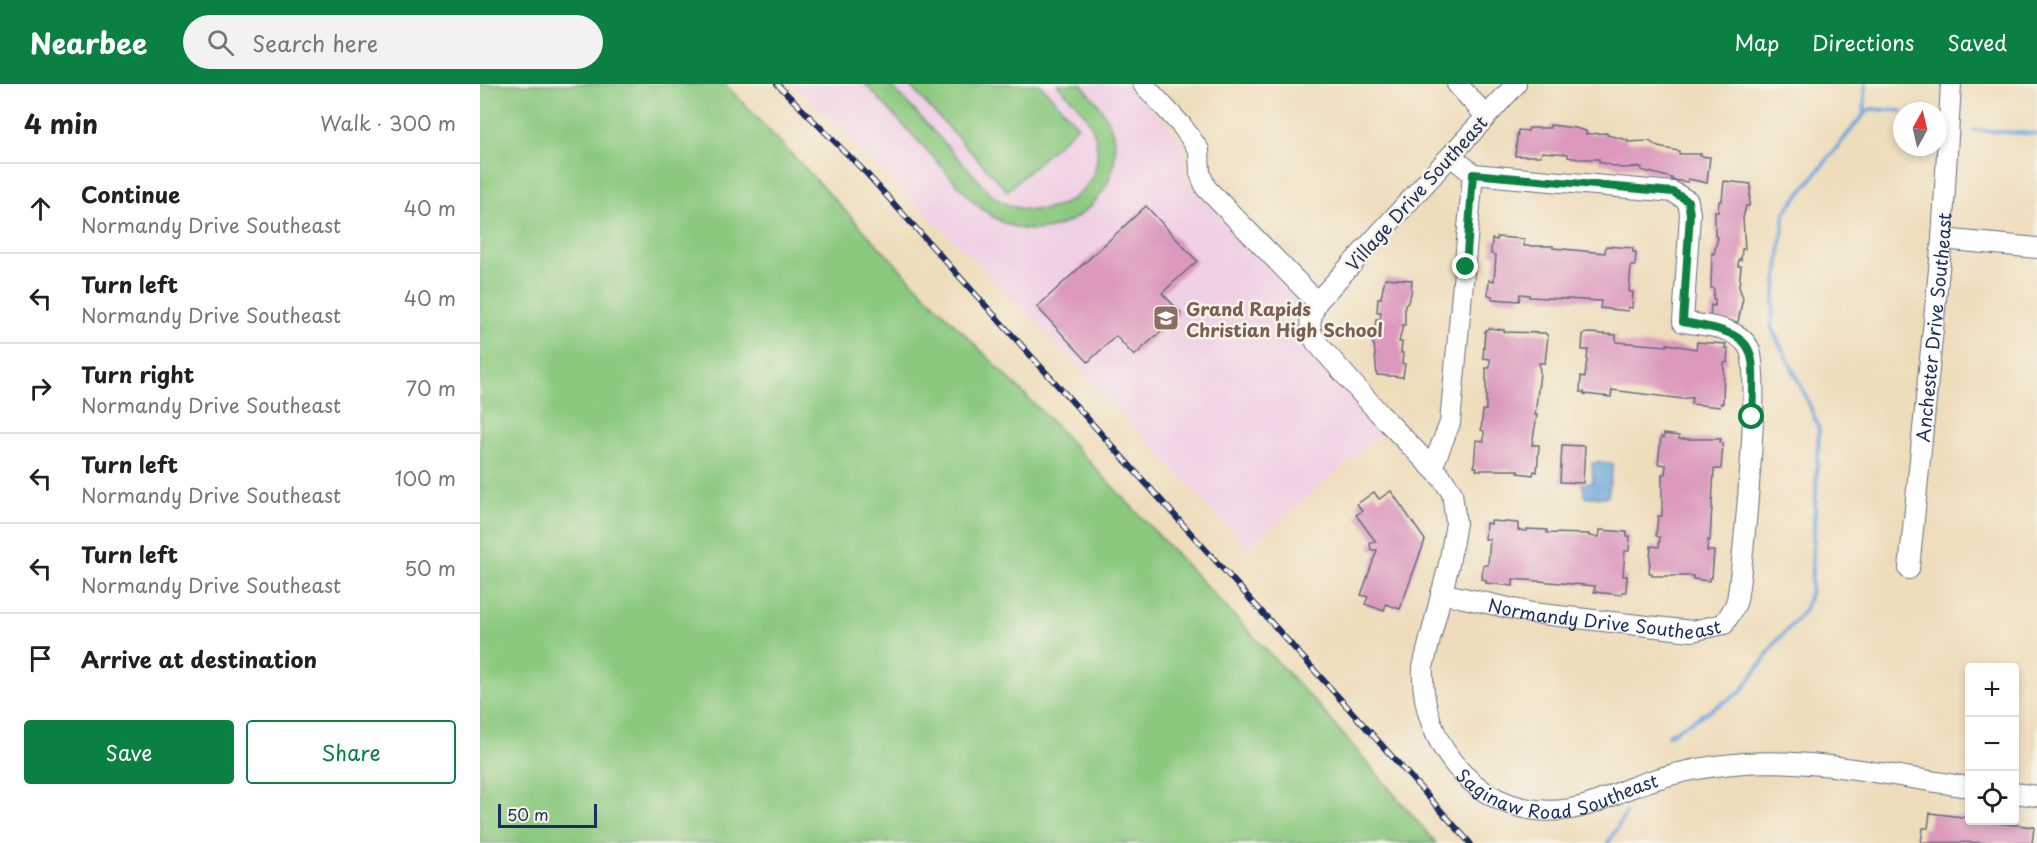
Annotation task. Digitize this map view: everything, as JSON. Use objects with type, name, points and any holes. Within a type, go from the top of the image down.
[{"type":"street","points":[[1143,84],[1182,126],[1199,150],[1200,172],[1206,188],[1317,302]]},
{"type":"street","points":[[1457,84],[1486,116]]},
{"type":"street","name":"Village Drive Southeast","points":[[1316,342],[1310,331],[1311,317],[1317,302],[1516,84]]},
{"type":"street","name":"Anchester Drive Southeast","points":[[1909,569],[1942,239],[1951,84]]},
{"type":"street","points":[[1432,468],[1450,423],[1473,174],[1451,156]]},
{"type":"street","name":"Normandy Drive Southeast","points":[[1441,593],[1532,613],[1692,631],[1724,624],[1736,602],[1747,490],[1754,370],[1749,348],[1738,335],[1683,322],[1690,214],[1688,201],[1673,192],[1473,174]]},
{"type":"street","points":[[1942,239],[2037,248]]},
{"type":"street","name":"Saginaw Road Southeast","points":[[1316,342],[1432,468],[1452,494],[1456,522],[1423,667],[1424,697],[1430,720],[1444,753],[1468,780],[1501,800],[1517,806],[1567,810],[1613,797],[1654,780],[1694,769],[1754,762],[1803,764],[1965,786]]},
{"type":"street","points":[[2019,794],[2037,796]]},
{"type":"shaded area","name":"Grand Rapids Christian High School","points":[[793,84],[1128,84],[1185,144],[1185,175],[1189,184],[1297,298],[1304,345],[1384,431],[1247,548],[1019,304]]},
{"type":"green space","points":[[480,84],[725,84],[912,281],[1051,421],[1317,704],[1436,843],[480,843]]},
{"type":"green space","points":[[865,84],[890,84],[993,196],[1011,206],[1031,210],[1050,208],[1067,202],[1082,191],[1092,176],[1097,158],[1092,128],[1079,108],[1057,84],[1081,84],[1100,107],[1113,134],[1115,155],[1111,175],[1102,193],[1072,220],[1053,228],[1033,230],[1012,226],[989,214],[969,197]]},
{"type":"green space","points":[[908,84],[1040,84],[1078,126],[1007,191]]},
{"type":"water","points":[[1598,461],[1613,464],[1608,497],[1585,497],[1582,484],[1593,482],[1592,463]]},
{"type":"building","points":[[1550,125],[1575,128],[1586,131],[1586,134],[1607,133],[1607,135],[1628,140],[1627,142],[1649,141],[1658,147],[1679,151],[1679,154],[1701,154],[1700,156],[1710,157],[1707,183],[1688,179],[1688,182],[1672,180],[1672,178],[1641,170],[1642,167],[1621,168],[1599,162],[1599,159],[1579,159],[1568,157],[1568,154],[1542,152],[1541,156],[1515,156],[1518,130],[1550,128]]},
{"type":"building","points":[[1724,181],[1751,184],[1749,206],[1746,206],[1743,218],[1745,249],[1742,249],[1738,266],[1741,266],[1739,287],[1743,298],[1738,322],[1710,319],[1711,305],[1715,306],[1714,289],[1711,288],[1712,253],[1714,254],[1718,237],[1715,236],[1715,211],[1718,212],[1719,201],[1722,201]]},
{"type":"building","points":[[1146,206],[1197,261],[1162,293],[1181,313],[1134,356],[1116,336],[1088,362],[1037,307]]},
{"type":"building","points":[[1497,237],[1524,239],[1524,246],[1553,246],[1553,248],[1605,253],[1606,246],[1633,248],[1633,252],[1636,252],[1635,266],[1631,266],[1629,292],[1633,292],[1632,308],[1628,307],[1628,311],[1600,308],[1601,301],[1529,297],[1529,295],[1520,294],[1519,301],[1492,299],[1492,296],[1488,295],[1489,280],[1494,281],[1496,255],[1491,254],[1492,239],[1497,240]]},
{"type":"building","points":[[1385,278],[1412,280],[1411,294],[1405,304],[1405,325],[1403,325],[1399,342],[1402,342],[1402,363],[1405,364],[1403,377],[1377,375],[1374,344],[1372,343],[1373,329],[1375,329],[1376,319],[1380,319],[1381,312],[1377,312],[1378,298],[1381,298]]},
{"type":"building","points":[[1489,328],[1504,330],[1504,332],[1545,333],[1548,336],[1545,363],[1539,363],[1535,415],[1537,415],[1532,445],[1539,445],[1537,472],[1534,471],[1533,475],[1518,473],[1518,470],[1476,470],[1477,467],[1474,467],[1476,440],[1484,441],[1484,431],[1481,430],[1483,410],[1486,410],[1486,368],[1490,368],[1490,359],[1483,358],[1485,331]]},
{"type":"building","points":[[1583,334],[1616,335],[1616,342],[1667,346],[1667,344],[1696,349],[1697,342],[1726,344],[1725,348],[1728,348],[1727,363],[1724,363],[1723,404],[1721,403],[1720,407],[1691,404],[1692,397],[1683,399],[1612,390],[1611,397],[1580,392],[1581,376],[1585,377],[1588,350],[1582,350]]},
{"type":"building","points":[[1664,434],[1679,436],[1679,439],[1721,439],[1720,442],[1723,443],[1721,469],[1714,469],[1710,541],[1708,540],[1707,551],[1714,551],[1712,578],[1709,578],[1709,581],[1693,579],[1693,576],[1652,576],[1652,573],[1649,573],[1651,546],[1659,547],[1660,537],[1656,536],[1658,516],[1662,516],[1662,474],[1665,474],[1666,465],[1658,464],[1661,437],[1664,438]]},
{"type":"building","points":[[1562,445],[1585,446],[1583,483],[1560,482]]},
{"type":"building","points":[[1391,491],[1425,540],[1400,609],[1386,604],[1384,611],[1365,604],[1368,597],[1361,595],[1377,550],[1371,550],[1370,543],[1376,542],[1356,515],[1362,511],[1357,504],[1374,492],[1379,499]]},
{"type":"building","points":[[1491,521],[1518,523],[1518,530],[1547,530],[1547,533],[1589,534],[1589,536],[1599,537],[1600,530],[1627,532],[1627,536],[1630,536],[1629,551],[1625,551],[1623,576],[1627,576],[1626,592],[1622,592],[1622,595],[1594,592],[1595,586],[1513,579],[1513,586],[1486,583],[1486,580],[1482,579],[1483,565],[1488,565],[1490,539],[1485,539],[1486,523],[1491,524]]},
{"type":"building","points":[[1930,813],[1965,817],[1965,825],[2034,827],[2032,843],[1921,842],[1923,828],[1928,828]]},
{"type":"waterway","points":[[1668,735],[1741,692],[1776,642],[1805,610],[1811,590],[1819,429],[1805,394],[1771,327],[1785,212],[1864,114],[1866,84]]},
{"type":"waterway","points":[[1864,114],[1871,109],[1893,110]]},
{"type":"waterway","points":[[1973,130],[2037,134]]},
{"type":"waterway","points":[[1608,843],[1626,813]]},
{"type":"railway","points":[[777,84],[867,174],[1470,843]]},
{"type":"place","name":"Grand Rapids Christian High School","points":[[1166,318]]},
{"type":"route","points":[[1466,267],[1473,174],[1673,192],[1688,201],[1690,214],[1683,322],[1720,328],[1738,335],[1749,348],[1754,370],[1752,417]]}]
